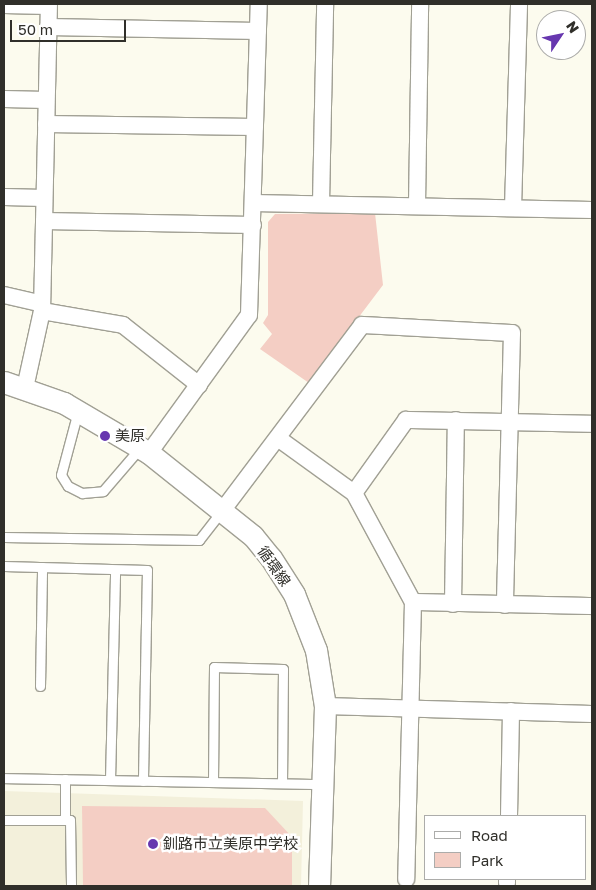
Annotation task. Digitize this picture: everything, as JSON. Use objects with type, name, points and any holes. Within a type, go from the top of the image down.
[{"type":"street","points":[[144,451],[199,384],[249,315],[254,225],[259,4]]},
{"type":"street","points":[[321,203],[325,4]]},
{"type":"street","points":[[417,205],[420,4]]},
{"type":"street","points":[[514,208],[518,4]]},
{"type":"street","points":[[4,5],[48,5],[42,308],[25,388]]},
{"type":"street","points":[[48,27],[258,31]]},
{"type":"street","points":[[4,99],[46,100]]},
{"type":"street","points":[[46,124],[255,127]]},
{"type":"street","points":[[4,197],[44,198]]},
{"type":"street","points":[[253,203],[592,210]]},
{"type":"street","points":[[44,221],[254,225]]},
{"type":"street","points":[[4,295],[42,308],[123,325],[199,384]]},
{"type":"street","points":[[222,511],[279,438],[362,325],[512,333],[505,605]]},
{"type":"street","name":"循環線","points":[[4,382],[25,388],[78,411],[144,451],[253,536],[271,558],[294,594],[316,650],[324,706],[323,784],[318,886]]},
{"type":"street","points":[[354,493],[406,420],[592,424]]},
{"type":"street","points":[[453,604],[456,420]]},
{"type":"street","points":[[279,438],[354,493],[413,602],[406,879]]},
{"type":"street","points":[[413,602],[592,606]]},
{"type":"street","points":[[324,706],[592,714]]},
{"type":"street","points":[[508,815],[511,711]]},
{"type":"lane","points":[[78,411],[61,475],[68,486],[82,493],[103,491],[144,451]]},
{"type":"lane","points":[[4,537],[199,540],[222,511]]},
{"type":"lane","points":[[4,566],[147,570],[143,781]]},
{"type":"lane","points":[[40,686],[42,567]]},
{"type":"lane","points":[[110,780],[116,570]]},
{"type":"lane","points":[[213,782],[214,667],[284,670],[282,783]]},
{"type":"lane","points":[[4,778],[323,784]]},
{"type":"lane","points":[[65,780],[65,820]]},
{"type":"lane","points":[[4,820],[70,820],[71,886]]},
{"type":"shaded area","name":"釧路市立美原中学校","points":[[4,791],[303,801],[301,886],[4,886]]},
{"type":"green space","points":[[375,213],[383,285],[309,383],[260,349],[272,334],[263,323],[268,315],[268,222],[275,214]]},
{"type":"green space","name":"釧路市立美原中学校","points":[[82,806],[265,808],[292,837],[292,886],[83,886]]},
{"type":"place","name":"美原","points":[[105,436]]},
{"type":"place","name":"釧路市立美原中学校","points":[[153,844]]}]
